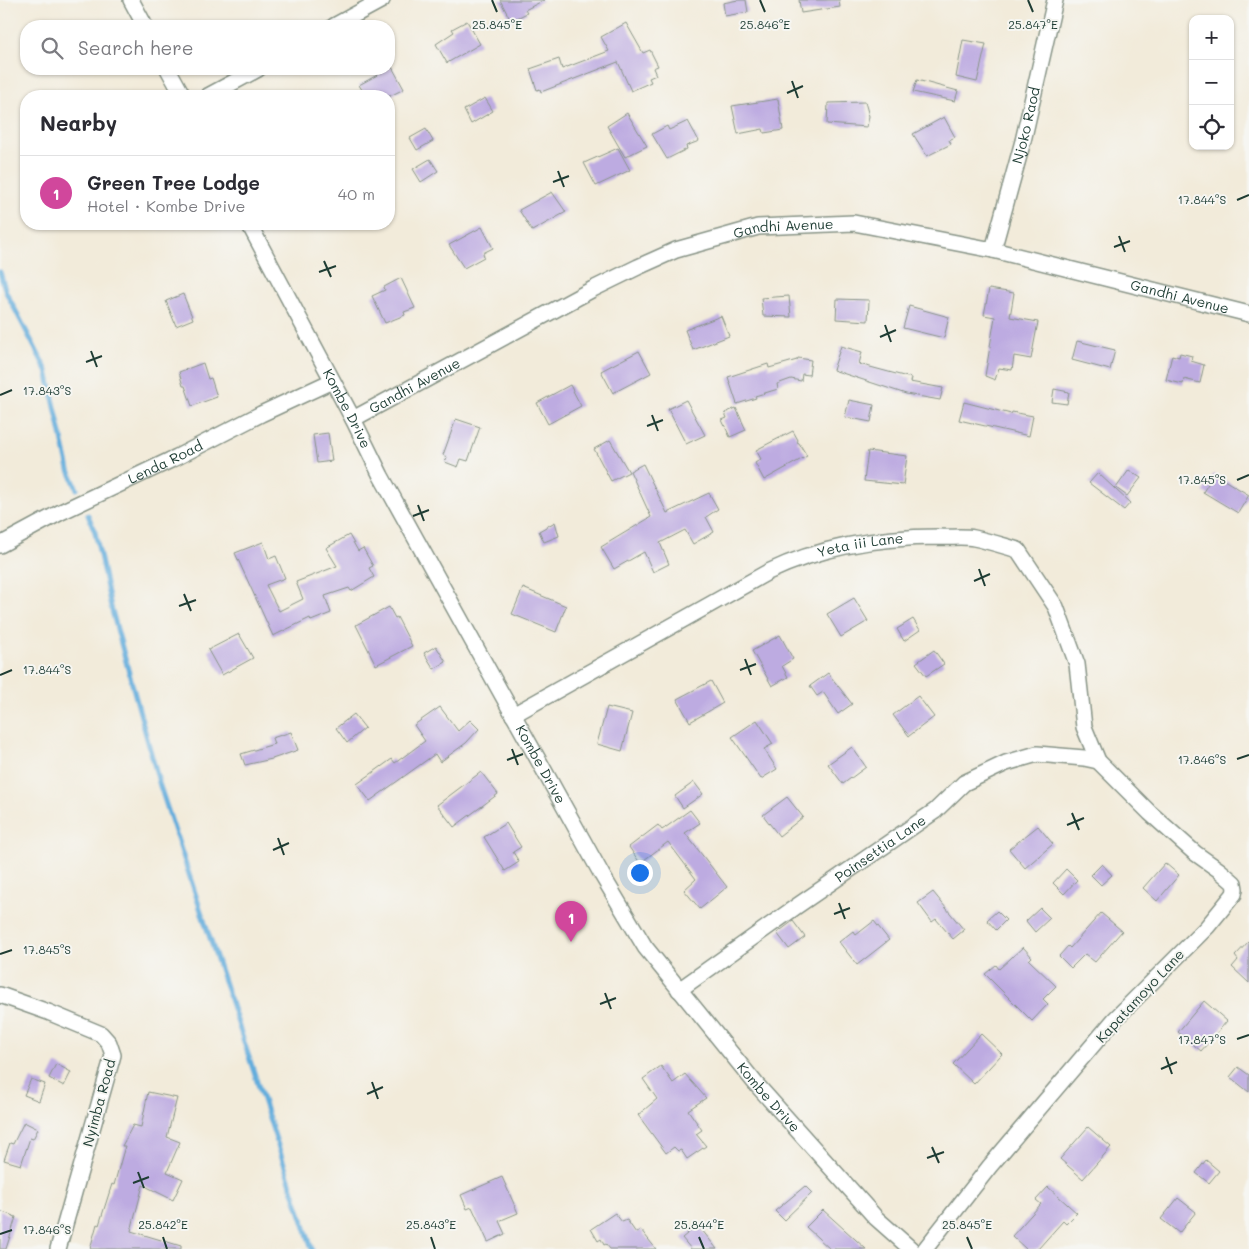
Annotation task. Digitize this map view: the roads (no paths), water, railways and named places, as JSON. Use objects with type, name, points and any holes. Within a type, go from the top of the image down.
[{"type":"street","points":[[131,0],[142,20]]},
{"type":"street","points":[[345,20],[382,0]]},
{"type":"street","name":"Njoko Raod","points":[[993,250],[1023,141],[1054,0]]},
{"type":"street","points":[[171,75],[180,90]]},
{"type":"street","points":[[219,90],[247,75]]},
{"type":"street","name":"Gandhi Avenue","points":[[353,419],[593,289],[638,267],[676,250],[758,227],[854,223],[993,250],[1249,314]]},
{"type":"street","name":"Kombe Drive","points":[[252,230],[353,419],[381,476],[602,875],[645,947],[756,1084],[876,1218],[911,1249]]},
{"type":"street","name":"Lenda Road","points":[[0,546],[61,512],[332,381]]},
{"type":"street","name":"Yeta iii Lane","points":[[513,715],[792,560],[832,548],[868,541],[908,537],[973,538],[1018,550],[1056,607],[1077,664],[1084,727],[1098,761]]},
{"type":"street","name":"Poinsettia Lane","points":[[678,990],[935,811],[964,783],[1006,763],[1037,754],[1098,761]]},
{"type":"street","name":"Kapatamoyo Lane","points":[[925,1249],[990,1166],[1115,1020],[1207,927],[1234,894],[1234,883],[1195,854],[1098,761]]},
{"type":"street","name":"Nyimba Road","points":[[0,995],[101,1034],[109,1043],[113,1055],[58,1249]]},
{"type":"waterway","points":[[0,272],[6,292],[47,371],[69,470],[77,489]]},
{"type":"waterway","points":[[88,515],[95,532],[111,607],[160,786],[312,1249]]},
{"type":"place","name":"Green Tree Lodge","points":[[571,942]]}]
